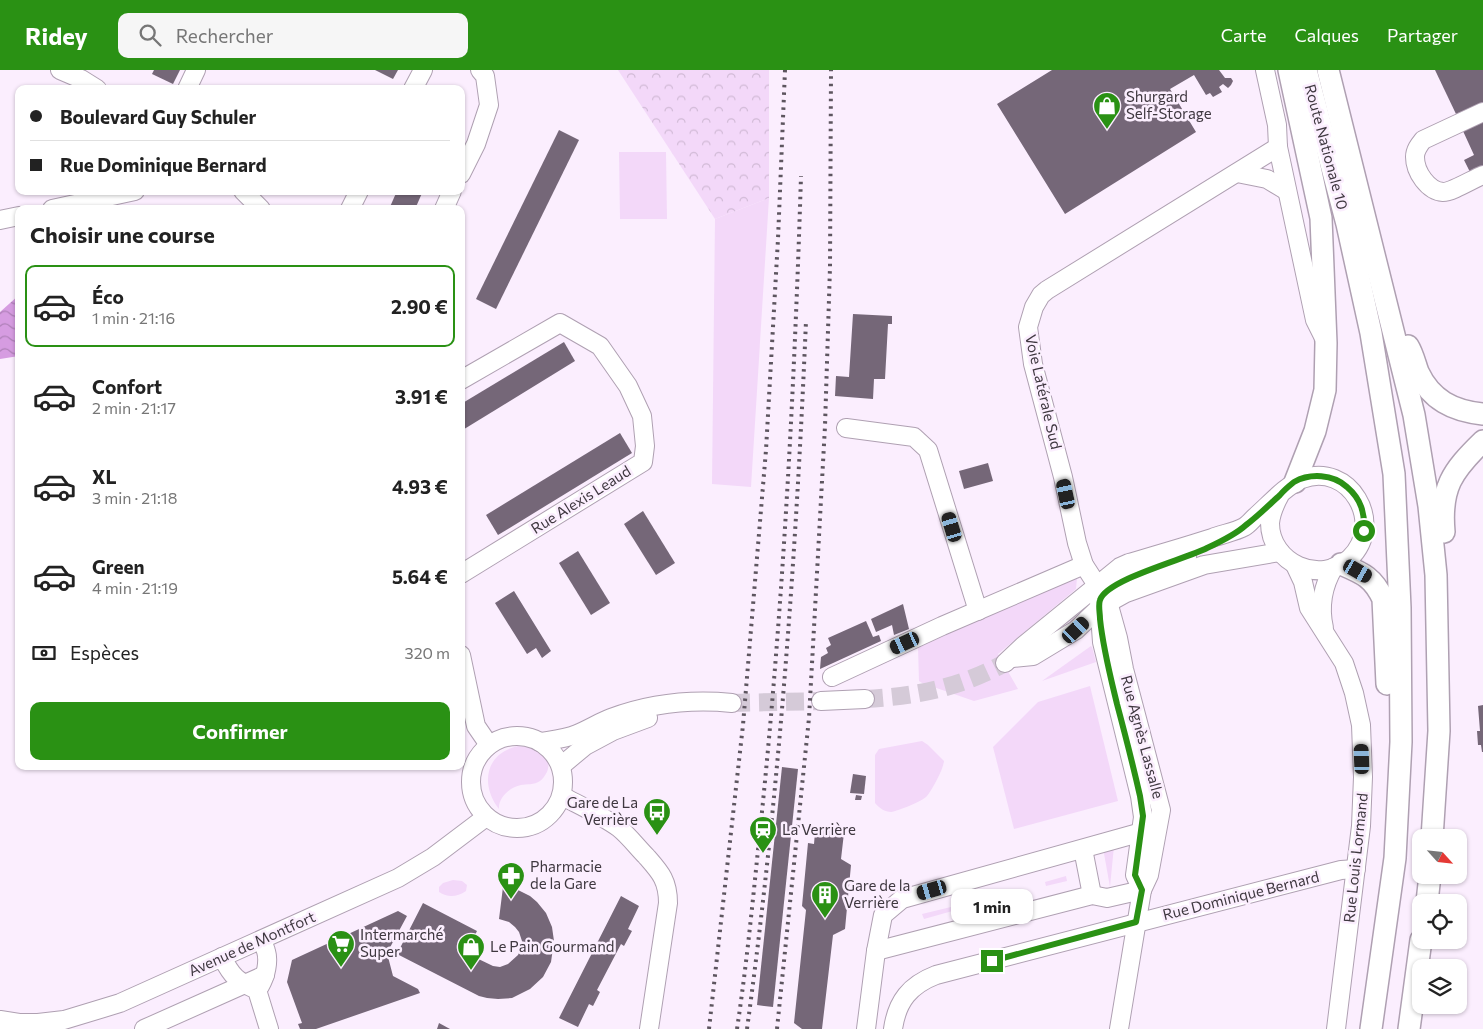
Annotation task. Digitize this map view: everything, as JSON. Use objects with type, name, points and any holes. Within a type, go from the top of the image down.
[{"type":"main road","points":[[1287,488],[1315,431],[1325,390],[1326,344],[1321,218],[1289,70]]},
{"type":"main road","name":"Route Nationale 10","points":[[1306,70],[1347,224],[1371,333],[1394,474],[1400,608],[1401,742],[1395,858],[1372,1029]]},
{"type":"main road","points":[[1328,70],[1414,415],[1429,506],[1436,575],[1439,731],[1433,829]]},
{"type":"main road","points":[[1395,338],[1409,347],[1420,375],[1431,394],[1457,409],[1483,414]]},
{"type":"main road","points":[[1437,756],[1451,732],[1450,596],[1443,513],[1445,493],[1461,464],[1483,441]]},
{"type":"main road","points":[[1337,566],[1367,577],[1377,586],[1382,599],[1389,724],[1401,742]]},
{"type":"main road","points":[[1409,1029],[1421,949]]},
{"type":"street","points":[[60,70],[91,85]]},
{"type":"street","points":[[188,85],[196,70]]},
{"type":"street","points":[[416,85],[423,70]]},
{"type":"street","points":[[465,166],[476,144],[489,105],[486,76],[480,70]]},
{"type":"street","points":[[1264,70],[1277,125],[1278,147],[1287,191],[1316,320],[1326,344]]},
{"type":"street","points":[[1483,112],[1423,140],[1417,146],[1415,156],[1416,165],[1425,183],[1434,190],[1445,192],[1483,175]]},
{"type":"street","name":"Voie Latérale Sud","points":[[1102,598],[1084,565],[1077,543],[1063,477],[1031,354],[1028,327],[1034,307],[1041,295],[1047,290],[1278,147]]},
{"type":"street","points":[[1237,173],[1267,179],[1287,191]]},
{"type":"street","points":[[70,205],[117,195]]},
{"type":"street","points":[[247,195],[258,205]]},
{"type":"street","points":[[0,220],[15,217]]},
{"type":"street","name":"Rue Alexis Leaud","points":[[465,378],[560,323],[600,346],[628,386],[642,416],[645,446],[643,462],[465,572]]},
{"type":"street","points":[[846,428],[914,437],[928,450],[978,611]]},
{"type":"street","points":[[1102,598],[1126,579],[1219,543],[1245,527],[1287,488],[1304,478],[1315,476],[1336,480],[1345,485],[1359,500],[1365,520],[1361,541],[1349,558],[1337,566],[1321,570],[1308,570],[1295,565],[1280,552],[1271,533],[1270,523],[1272,513],[1287,488]]},
{"type":"street","points":[[1008,660],[1033,656],[1076,630],[1102,598],[1120,567],[1245,527]]},
{"type":"street","points":[[1102,598],[1126,593],[1204,565],[1280,552]]},
{"type":"street","points":[[832,677],[1084,565]]},
{"type":"street","name":"Rue Louis Lormand","points":[[1295,565],[1303,582],[1309,608],[1344,663],[1361,725],[1363,787],[1361,826],[1336,1029]]},
{"type":"street","name":"Rue Louis Lormand","points":[[1326,633],[1321,615],[1322,595],[1326,579],[1337,566]]},
{"type":"street","name":"Rue Agnès Lassalle","points":[[1102,598],[1102,642],[1140,796],[1143,816],[1135,875],[1142,890]]},
{"type":"street","name":"Rue Agnès Lassalle","points":[[1102,598],[1118,638],[1124,669],[1160,810],[1149,875],[1142,890],[1136,922],[1119,1029]]},
{"type":"street","points":[[465,674],[476,726],[489,745]]},
{"type":"street","points":[[821,700],[865,699]]},
{"type":"street","points":[[540,742],[561,739],[577,734],[610,718],[649,706],[694,701],[732,703],[668,712],[642,720],[613,731],[585,746],[561,766]]},
{"type":"street","points":[[514,736],[527,737],[540,742],[549,749],[561,766],[563,778],[562,796],[553,812],[541,822],[527,828],[512,829],[498,825],[486,817],[477,807],[472,794],[473,767],[489,745],[501,739],[514,736]]},
{"type":"street","points":[[562,796],[620,829],[664,879],[668,891],[668,903],[649,1029]]},
{"type":"street","name":"Avenue de Montfort","points":[[0,1020],[19,1023],[67,1025],[120,1003],[398,878],[433,857],[486,817]]},
{"type":"street","points":[[866,1029],[876,951],[883,914],[902,899],[1142,832]]},
{"type":"street","points":[[1083,848],[1092,895]]},
{"type":"street","name":"Rue Dominique Bernard","points":[[892,1029],[896,1013],[904,998],[916,984],[936,975],[1341,870],[1356,870]]},
{"type":"street","points":[[876,951],[1092,895],[1107,898],[1142,890]]},
{"type":"street","points":[[261,940],[267,952],[256,983],[269,1029]]},
{"type":"street","points":[[222,957],[235,979],[256,983]]},
{"type":"street","points":[[144,1029],[256,983]]},
{"type":"green space","points":[[618,70],[769,70],[769,198],[715,219]]},
{"type":"green space","points":[[619,152],[666,152],[667,219],[620,219]]},
{"type":"green space","points":[[769,198],[751,487],[712,484],[715,219]]},
{"type":"green space","points":[[1075,573],[1077,578],[1076,589],[998,654],[1018,689],[974,701],[919,681],[918,648]]},
{"type":"green space","points":[[1091,646],[1096,662],[1042,681]]},
{"type":"green space","points":[[1090,686],[1118,801],[1014,829],[993,747],[1038,702]]},
{"type":"green space","points":[[922,741],[944,761],[935,784],[927,796],[916,803],[891,812],[878,807],[875,803],[875,755],[879,749]]},
{"type":"green space","points":[[518,746],[535,750],[545,756],[548,766],[547,772],[538,782],[517,786],[509,791],[500,801],[499,809],[489,790],[489,771],[498,755]]},
{"type":"green space","points":[[1114,846],[1110,887],[1103,848]]},
{"type":"green space","points":[[1066,876],[1067,881],[1046,886],[1045,882]]},
{"type":"green space","points":[[453,880],[462,881],[467,885],[466,891],[452,896],[439,892],[439,887],[443,883]]},
{"type":"green space","points":[[955,906],[956,910],[924,919],[922,914]]},
{"type":"water","points":[[15,299],[15,357],[0,359],[0,312]]},
{"type":"building","points":[[154,70],[180,70],[173,84],[152,74]]},
{"type":"building","points":[[375,70],[398,70],[393,79]]},
{"type":"building","points":[[1052,70],[1219,70],[1225,78],[1231,78],[1233,81],[1228,88],[1223,84],[1219,87],[1222,92],[1213,97],[1210,93],[1206,95],[1194,75],[1170,89],[1196,132],[1065,214],[997,104]]},
{"type":"building","points":[[1435,70],[1483,70],[1483,102],[1456,114]]},
{"type":"building","points":[[1483,121],[1483,167],[1470,172],[1464,160],[1474,155],[1463,131]]},
{"type":"building","points":[[559,130],[579,140],[496,309],[476,299]]},
{"type":"building","points":[[395,195],[421,195],[417,205],[391,205]]},
{"type":"building","points":[[853,314],[892,316],[892,324],[888,324],[885,379],[874,379],[873,399],[835,396],[836,376],[849,377]]},
{"type":"building","points":[[564,342],[575,361],[465,429],[465,402]]},
{"type":"building","points":[[620,433],[632,453],[498,535],[486,515]]},
{"type":"building","points":[[988,463],[993,481],[964,489],[959,471]]},
{"type":"building","points":[[643,511],[675,563],[656,575],[624,524]]},
{"type":"building","points":[[578,551],[610,603],[591,615],[559,563]]},
{"type":"building","points":[[514,591],[551,651],[542,658],[536,648],[527,654],[495,603]]},
{"type":"building","points":[[903,604],[909,629],[894,635],[892,625],[876,632],[871,619]]},
{"type":"building","points":[[866,621],[873,637],[879,635],[881,641],[820,669],[821,657],[828,653],[826,648],[831,645],[828,638]]},
{"type":"building","points":[[1483,705],[1482,752],[1481,745],[1478,745],[1477,731],[1480,731],[1478,706]]},
{"type":"building","points":[[782,767],[798,769],[773,1007],[757,1005]]},
{"type":"building","points":[[853,774],[866,776],[864,794],[850,793]]},
{"type":"building","points":[[856,795],[862,796],[861,800],[855,800]]},
{"type":"building","name":"Gare de la Verrière","points":[[833,825],[844,833],[841,859],[851,865],[845,929],[833,935],[822,1029],[802,1029],[794,1023],[806,910],[802,906],[808,843],[814,844],[815,832]]},
{"type":"building","points":[[503,887],[518,890],[530,896],[546,913],[552,927],[554,941],[551,962],[543,977],[530,989],[512,998],[498,999],[479,996],[397,954],[423,903],[477,931],[466,953],[493,966],[500,967],[508,964],[518,955],[523,944],[515,927],[509,922],[499,919]]},
{"type":"building","points":[[1008,891],[1010,898],[994,903],[992,895]]},
{"type":"building","points":[[621,896],[639,906],[628,929],[632,931],[624,946],[621,944],[597,990],[600,992],[593,1006],[589,1004],[578,1027],[559,1018]]},
{"type":"building","name":"Intermarché Super","points":[[398,911],[407,916],[387,953],[393,976],[418,989],[420,993],[316,1029],[300,1029],[298,1024],[302,1023],[287,982],[292,960]]},
{"type":"building","points":[[439,1023],[450,1029],[437,1029]]},
{"type":"tunnel","points":[[865,699],[903,696],[954,685],[988,672],[1005,663]]},
{"type":"tunnel","points":[[732,703],[821,701]]},
{"type":"railway","points":[[709,1029],[743,725],[766,450],[785,70]]},
{"type":"railway","points":[[777,1029],[809,718],[825,426],[830,267],[831,70]]},
{"type":"railway","points":[[737,1029],[749,939],[774,682],[791,429],[801,176]]},
{"type":"railway","points":[[747,1029],[768,853],[785,676],[797,499],[806,321]]},
{"type":"place","name":"Shurgard Self-Storage","points":[[1107,130]]},
{"type":"place","name":"Gare de La Verrière","points":[[657,836]]},
{"type":"place","name":"La Verrière","points":[[763,854]]},
{"type":"place","name":"Pharmacie de la Gare","points":[[511,900]]},
{"type":"place","name":"Gare de la Verrière","points":[[825,919]]},
{"type":"place","name":"Intermarché Super","points":[[341,968]]},
{"type":"place","name":"Le Pain Gourmand","points":[[471,971]]},
{"type":"route","points":[[992,961],[1136,922],[1142,890],[1135,875],[1143,816],[1140,796],[1102,642],[1099,601],[1103,594],[1126,579],[1219,543],[1245,527],[1287,488],[1304,478],[1315,476],[1336,480],[1353,492],[1363,510],[1365,520],[1364,531]]}]
